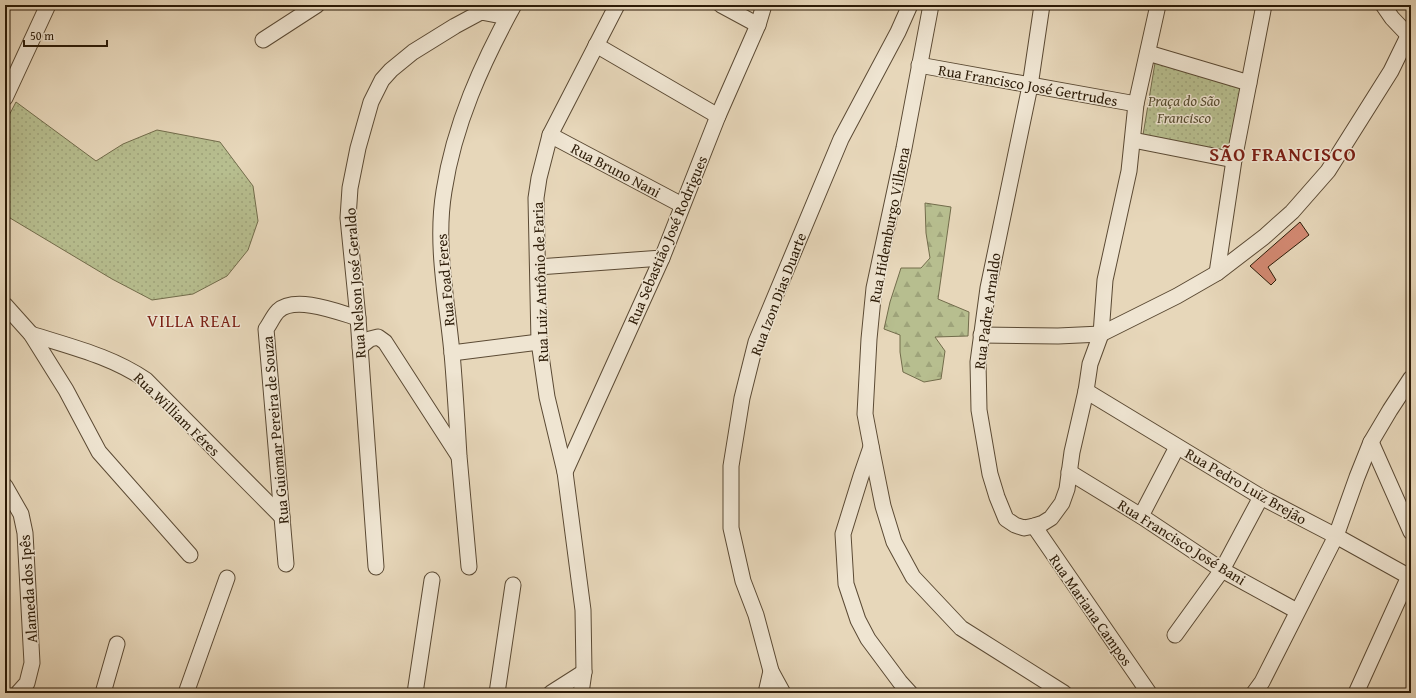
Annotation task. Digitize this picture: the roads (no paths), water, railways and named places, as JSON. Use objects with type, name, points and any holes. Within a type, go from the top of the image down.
[{"type":"street","points":[[5,98],[48,5]]},
{"type":"street","points":[[263,40],[317,5]]},
{"type":"street","name":"Rua Luiz Antônio de Faria","points":[[580,693],[584,672],[583,610],[565,472],[547,397],[539,342],[536,198],[540,171],[550,135],[617,5]]},
{"type":"street","points":[[722,5],[758,25]]},
{"type":"street","name":"Rua Sebastião José Rodrigues","points":[[565,472],[662,258],[718,116],[758,25],[764,5]]},
{"type":"street","name":"Rua Izon Dias Duarte","points":[[783,693],[770,671],[756,615],[743,581],[731,528],[731,466],[742,398],[756,342],[841,139],[898,32],[910,5]]},
{"type":"street","name":"Rua Hidemburgo Vilhena","points":[[931,5],[904,148],[874,288],[869,339],[865,414],[871,446],[883,506],[894,542],[913,577],[962,628],[1064,693]]},
{"type":"street","name":"Rua Padre Arnaldo","points":[[1034,526],[1024,528],[1015,525],[1006,519],[997,497],[990,474],[979,410],[978,362],[988,288],[1030,86],[1042,5]]},
{"type":"street","points":[[1034,526],[1051,518],[1062,503],[1067,489],[1090,364],[1101,334],[1105,280],[1129,171],[1136,104],[1158,5]]},
{"type":"street","points":[[1217,273],[1234,160],[1264,5]]},
{"type":"street","points":[[981,335],[1058,336],[1101,334],[1177,296],[1217,273],[1264,237],[1292,212],[1328,171],[1391,71],[1410,35],[1392,18],[1383,5]]},
{"type":"street","name":"Rua Nelson José Geraldo","points":[[376,567],[358,318],[348,218],[350,188],[358,148],[371,102],[382,80],[391,70],[413,52],[481,12],[511,11]]},
{"type":"street","name":"Rua Foad Feres","points":[[469,567],[459,457],[452,353],[442,258],[441,222],[444,191],[454,145],[471,92],[511,11]]},
{"type":"street","points":[[596,45],[718,116]]},
{"type":"street","points":[[1148,53],[1250,83]]},
{"type":"street","name":"Rua Francisco José Gertrudes","points":[[919,65],[1136,104]]},
{"type":"street","name":"Rua Bruno Nani","points":[[550,135],[682,205]]},
{"type":"street","points":[[1133,140],[1234,160]]},
{"type":"street","points":[[538,267],[662,258]]},
{"type":"street","name":"Rua Guiomar Pereira de Souza","points":[[286,564],[266,329],[279,311],[291,304],[312,305],[358,318]]},
{"type":"street","points":[[5,305],[31,334],[66,390],[99,452],[190,555]]},
{"type":"street","name":"Rua William Féres","points":[[31,334],[111,360],[130,369],[146,380],[282,517]]},
{"type":"street","points":[[360,347],[370,339],[378,338],[385,342],[459,457]]},
{"type":"street","points":[[452,353],[539,342]]},
{"type":"street","points":[[1254,693],[1262,682],[1296,611],[1336,536],[1357,477],[1372,442],[1390,410],[1411,378]]},
{"type":"street","name":"Rua Pedro Luiz Brejão","points":[[1086,391],[1261,497],[1410,574]]},
{"type":"street","points":[[1372,442],[1411,532]]},
{"type":"street","points":[[871,446],[843,534],[846,584],[858,620],[868,639],[910,693]]},
{"type":"street","points":[[1142,516],[1177,447]]},
{"type":"street","name":"Rua Francisco José Bani","points":[[1069,472],[1142,516],[1222,570],[1296,611]]},
{"type":"street","name":"Alameda dos Ipês","points":[[5,486],[21,514],[25,533],[32,663],[27,683],[18,693]]},
{"type":"street","points":[[1175,635],[1222,570],[1261,497]]},
{"type":"street","name":"Rua Mariana Campos","points":[[1034,526],[1149,693]]},
{"type":"street","points":[[1356,693],[1410,574]]},
{"type":"street","points":[[186,693],[227,578]]},
{"type":"street","points":[[415,693],[432,580]]},
{"type":"street","points":[[497,693],[513,585]]},
{"type":"street","points":[[103,693],[117,644]]},
{"type":"street","points":[[766,693],[770,671]]},
{"type":"street","points":[[551,693],[584,672]]},
{"type":"district","name":"SÃO FRANCISCO","points":[[1283,154]]},
{"type":"district","name":"VILLA REAL","points":[[194,320]]},
{"type":"park label","name":"Praça do São Francisco","points":[[1184,108]]}]
